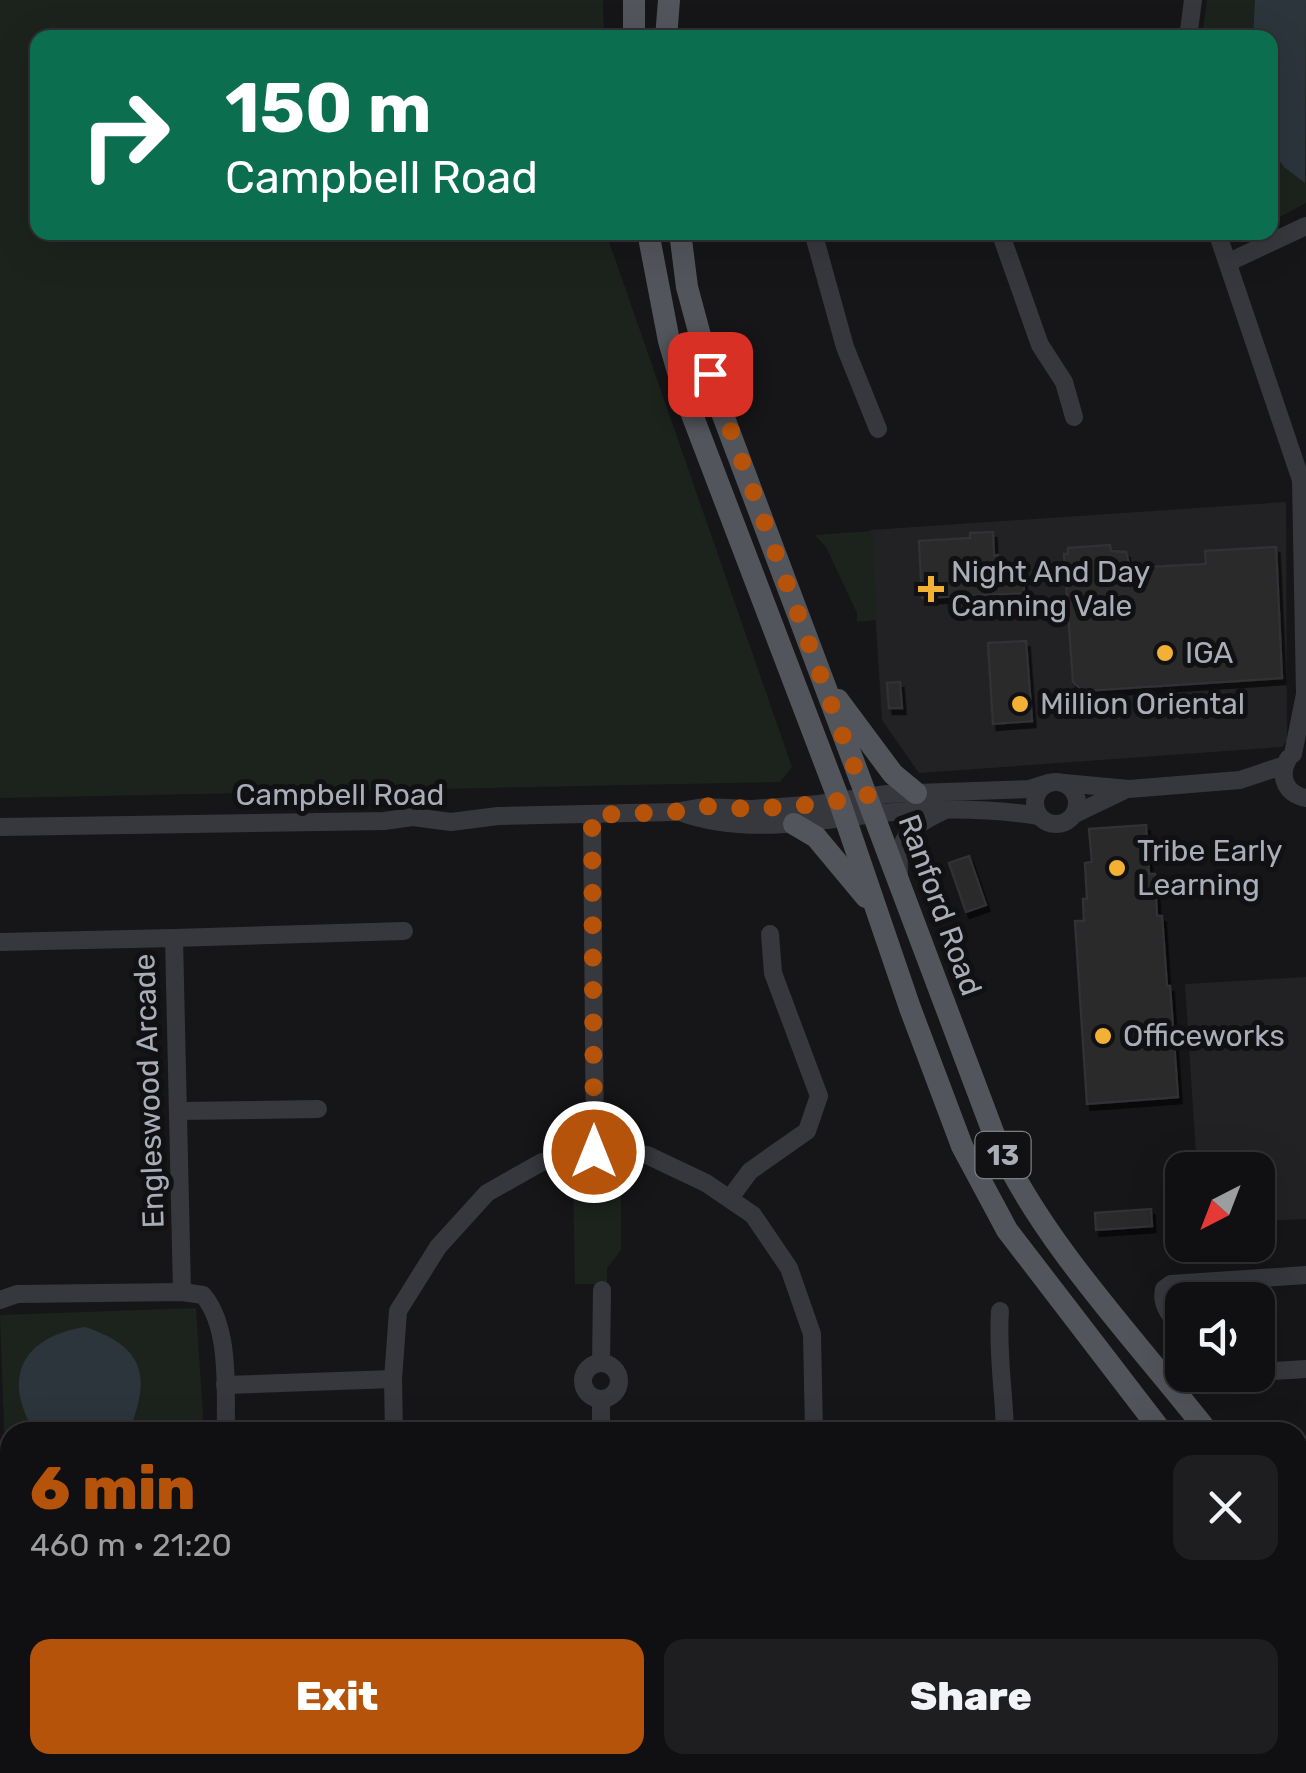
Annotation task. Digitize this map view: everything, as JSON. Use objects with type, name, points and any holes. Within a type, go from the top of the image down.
[{"type":"main road","points":[[634,0],[634,30]]},
{"type":"main road","points":[[667,30],[669,0]]},
{"type":"main road","name":"Ranford Road","points":[[650,240],[684,396],[842,810],[946,1106],[980,1185],[1037,1272],[1154,1422]]},
{"type":"main road","name":"Ranford Road","points":[[681,240],[687,287],[718,402],[985,1111],[1020,1187],[1062,1248],[1200,1422]]},
{"type":"main road","points":[[822,676],[893,774],[916,793]]},
{"type":"main road","points":[[794,824],[816,838],[878,911]]},
{"type":"street","points":[[1189,30],[1193,0]]},
{"type":"street","points":[[1278,239],[1306,226]]},
{"type":"street","points":[[815,240],[845,347],[878,429]]},
{"type":"street","points":[[1003,240],[1040,345],[1064,382],[1074,417]]},
{"type":"street","points":[[1220,240],[1301,480],[1306,707],[1295,756],[1283,778],[1298,795],[1306,819]]},
{"type":"street","points":[[1229,262],[1276,240]]},
{"type":"street","name":"Campbell Road","points":[[679,812],[706,822],[794,824],[916,793],[1029,789],[1056,783],[1128,789],[1240,780],[1295,756]]},
{"type":"street","name":"Campbell Road","points":[[1240,780],[1298,795]]},
{"type":"street","points":[[1056,783],[1071,787],[1078,800],[1075,814],[1058,825],[1039,816],[1035,801],[1042,788],[1056,783]]},
{"type":"street","name":"Campbell Road","points":[[1075,814],[1128,789]]},
{"type":"street","name":"Campbell Road","points":[[871,805],[973,808],[1039,816]]},
{"type":"street","name":"Campbell Road","points":[[0,826],[384,822],[413,817],[451,822],[498,816],[679,812],[703,806],[842,810]]},
{"type":"street","points":[[900,883],[900,845],[919,824],[948,809]]},
{"type":"street","points":[[592,815],[594,1152]]},
{"type":"street","points":[[174,938],[404,931]]},
{"type":"street","points":[[730,1198],[750,1171],[807,1131],[819,1096],[774,973],[770,934]]},
{"type":"street","name":"Engleswood Arcade","points":[[0,942],[174,938],[182,1292]]},
{"type":"street","points":[[178,1111],[318,1109]]},
{"type":"street","points":[[394,1422],[398,1311],[450,1233],[487,1192],[542,1162],[594,1152],[647,1155],[730,1198],[752,1215],[789,1268],[812,1334],[814,1422]]},
{"type":"street","points":[[1201,1282],[1306,1275]]},
{"type":"street","points":[[602,1290],[601,1363],[613,1368],[619,1378],[617,1390],[601,1399],[602,1422]]},
{"type":"street","points":[[1,1297],[182,1292],[203,1295],[213,1307],[226,1385],[226,1422]]},
{"type":"street","points":[[1000,1311],[997,1347],[1004,1384],[1005,1422]]},
{"type":"street","points":[[1275,1371],[1306,1369]]},
{"type":"street","points":[[226,1385],[393,1379]]},
{"type":"shaded area","points":[[0,0],[603,0],[604,30],[30,30],[30,240],[608,240],[792,767],[780,782],[0,798]]},
{"type":"shaded area","points":[[1207,0],[1306,0],[1306,203],[1278,218],[1278,30],[1203,30]]},
{"type":"shaded area","points":[[1255,0],[1306,0],[1305,183],[1278,158],[1278,30],[1253,30]]},
{"type":"shaded area","points":[[1286,502],[1287,741],[1282,747],[919,773],[882,720],[870,530]]},
{"type":"shaded area","points":[[872,531],[877,620],[857,622],[857,613],[826,547],[815,535]]},
{"type":"shaded area","points":[[1306,977],[1306,1219],[1275,1220],[1275,1152],[1196,1152],[1185,984]]},
{"type":"shaded area","points":[[573,1176],[621,1177],[621,1250],[607,1268],[607,1284],[575,1284]]},
{"type":"shaded area","points":[[196,1308],[203,1422],[4,1422],[0,1315]]},
{"type":"shaded area","points":[[85,1327],[120,1344],[130,1354],[140,1379],[132,1422],[30,1422],[20,1394],[19,1378],[24,1363],[33,1350],[63,1332]]},
{"type":"building","points":[[993,532],[994,556],[998,555],[999,566],[1023,565],[1024,593],[922,598],[919,541],[970,538],[970,533]]},
{"type":"building","points":[[1110,545],[1111,551],[1126,552],[1130,568],[1206,564],[1205,551],[1276,547],[1282,678],[1083,691],[1073,682],[1064,554],[1068,554],[1068,548]]},
{"type":"building","points":[[1026,641],[1032,721],[993,724],[988,643]]},
{"type":"building","points":[[900,682],[902,708],[889,708],[887,683]]},
{"type":"building","points":[[1146,825],[1149,874],[1155,874],[1157,916],[1162,916],[1178,1097],[1087,1104],[1075,921],[1084,921],[1085,863],[1092,862],[1089,829]]},
{"type":"building","points":[[969,856],[986,905],[966,912],[949,863]]},
{"type":"building","points":[[1151,1209],[1152,1226],[1096,1230],[1095,1213]]},
{"type":"place","name":"Night And Day Canning Vale","points":[[931,589]]},
{"type":"place","name":"IGA","points":[[1165,653]]},
{"type":"place","name":"Million Oriental","points":[[1020,704]]},
{"type":"place","name":"Tribe Early Learning","points":[[1117,868]]},
{"type":"place","name":"Officeworks","points":[[1103,1036]]},
{"type":"route","points":[[594,1152],[592,815],[674,812],[703,806],[752,809],[868,796],[710,374]]}]
